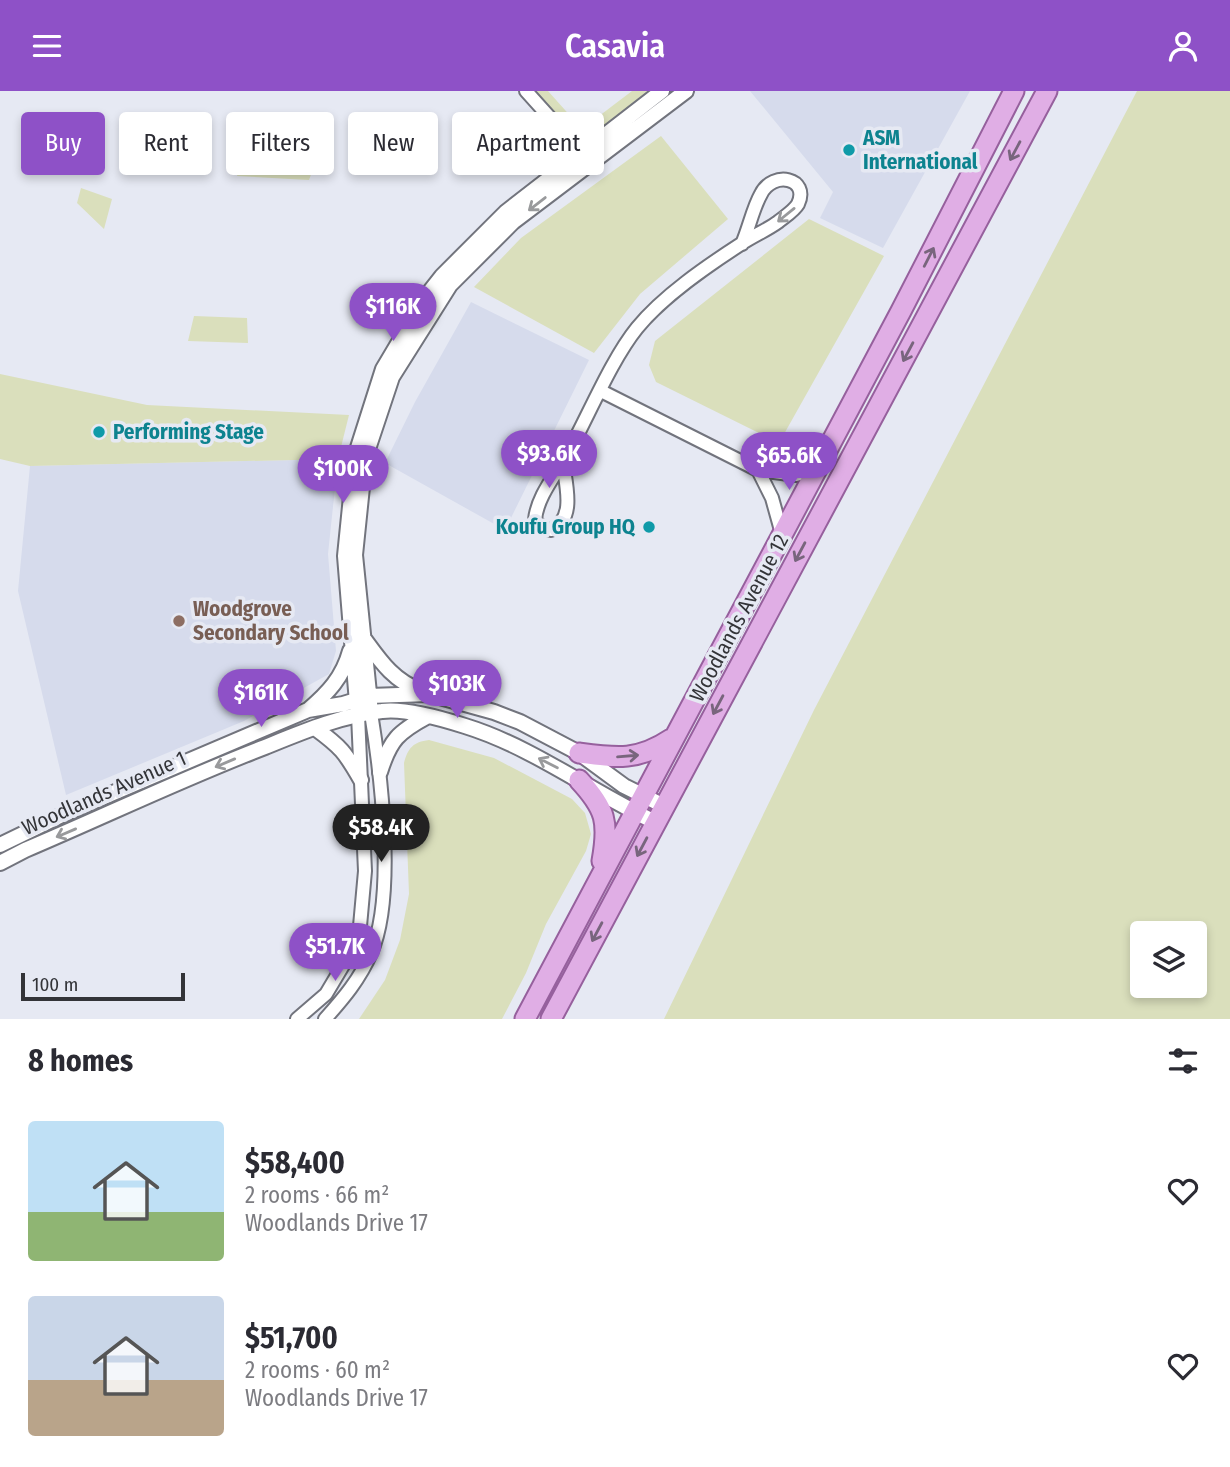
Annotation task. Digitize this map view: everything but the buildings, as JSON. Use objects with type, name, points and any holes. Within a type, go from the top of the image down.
[{"type":"main road","name":"Woodlands Avenue 12","points":[[525,1019],[901,311],[1014,91]]},
{"type":"main road","name":"Woodlands Avenue 12","points":[[551,1019],[1046,91]]},
{"type":"main road","points":[[579,753],[632,757],[657,748],[672,738]]},
{"type":"main road","points":[[579,780],[597,800],[605,817],[607,835],[598,879]]},
{"type":"street","points":[[526,91],[545,112]]},
{"type":"street","points":[[604,142],[662,91]]},
{"type":"street","points":[[604,146],[686,91]]},
{"type":"street","points":[[325,1019],[347,996],[373,951],[384,896],[380,772],[365,714],[359,640],[345,556],[355,457],[383,369],[427,295],[442,276],[506,212],[561,175]]},
{"type":"street","points":[[563,463],[568,504],[565,519],[559,527],[551,530],[542,528],[534,520],[536,508],[563,463],[627,341],[646,318],[667,299],[795,208],[800,196],[793,181],[782,178],[773,181],[761,193],[742,244]]},
{"type":"street","points":[[601,391],[758,470],[796,475],[817,469]]},
{"type":"street","points":[[758,470],[775,506],[782,534]]},
{"type":"street","points":[[359,640],[390,674],[407,686],[429,695]]},
{"type":"street","points":[[308,710],[337,682],[359,640]]},
{"type":"street","name":"Woodlands Avenue 1","points":[[0,845],[26,831],[308,710],[363,698],[429,695],[494,712],[520,722],[579,753],[624,786],[638,804]]},
{"type":"street","name":"Woodlands Avenue 1","points":[[0,863],[244,755],[315,728],[385,710],[428,716],[484,732],[579,780],[659,814]]},
{"type":"street","points":[[297,1019],[326,994],[354,947],[360,926],[365,882],[361,780],[365,714]]},
{"type":"street","points":[[380,772],[386,751],[396,736],[428,716]]},
{"type":"street","points":[[315,728],[336,742],[361,780]]},
{"type":"street","points":[[135,784],[167,779],[180,783]]},
{"type":"shaded area","points":[[750,91],[970,91],[883,248],[820,218],[833,192]]},
{"type":"shaded area","points":[[471,302],[589,360],[505,530],[385,463],[415,402]]},
{"type":"shaded area","name":"Woodgrove Secondary School","points":[[338,459],[328,554],[336,651],[329,674],[244,721],[66,795],[18,591],[30,466]]},
{"type":"green space","points":[[528,91],[548,91],[567,112],[547,112]]},
{"type":"green space","points":[[632,91],[661,91],[604,134],[604,112]]},
{"type":"green space","points":[[1137,91],[1230,91],[1230,1019],[664,1019],[814,710]]},
{"type":"green space","points":[[661,136],[728,219],[640,294],[594,353],[474,287],[521,238]]},
{"type":"green space","points":[[237,175],[311,175],[309,180]]},
{"type":"green space","points":[[81,188],[112,199],[104,229],[77,203]]},
{"type":"green space","points":[[809,219],[884,256],[779,443],[656,382],[649,365],[655,341]]},
{"type":"green space","points":[[194,316],[247,318],[248,343],[188,341]]},
{"type":"green space","points":[[0,374],[147,405],[349,415],[338,459],[30,466],[0,459]]},
{"type":"green space","points":[[429,740],[494,758],[572,799],[585,813],[591,834],[586,851],[546,924],[526,973],[502,1019],[359,1019],[385,980],[400,940],[409,894],[404,763],[412,747]]},
{"type":"place","name":"ASM International","points":[[849,150]]},
{"type":"place","name":"Performing Stage","points":[[99,432]]},
{"type":"place","name":"Koufu Group HQ","points":[[649,527]]},
{"type":"place","name":"Woodgrove Secondary School","points":[[179,621]]}]
